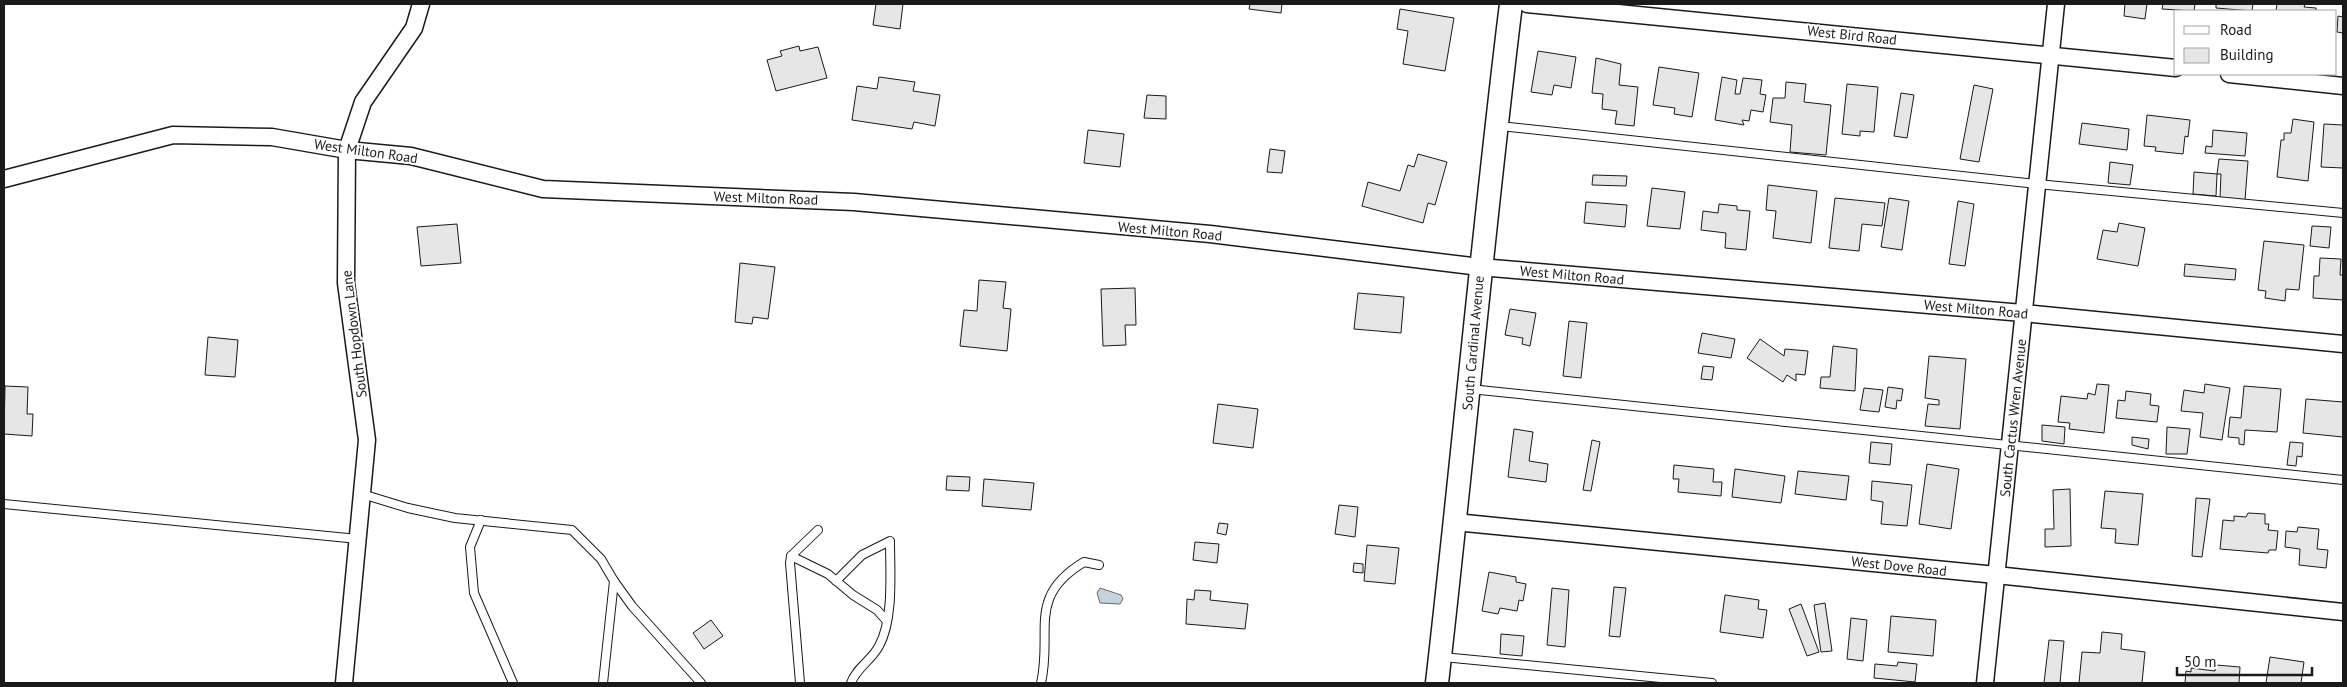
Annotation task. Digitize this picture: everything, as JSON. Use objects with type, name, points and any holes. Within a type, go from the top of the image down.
[{"type":"main road","name":"South Cardinal Avenue","points":[[1437,683],[1480,268],[1511,4]]},
{"type":"street","name":"South Hopdown Lane","points":[[344,683],[367,440],[346,283],[347,150],[363,102],[414,28],[421,4]]},
{"type":"street","name":"West Bird Road","points":[[1527,4],[2174,68]]},
{"type":"street","name":"South Cactus Wren Avenue","points":[[1986,683],[2056,4]]},
{"type":"street","points":[[2238,75],[2343,86]]},
{"type":"street","name":"West Milton Road","points":[[4,180],[173,135],[272,138],[347,150],[411,156],[543,189],[854,202],[1210,234],[1480,268],[2023,313],[2343,344]]},
{"type":"street","name":"West Dove Road","points":[[1455,522],[1996,575],[2343,612]]},
{"type":"lane","points":[[1496,125],[2036,184],[2343,213]]},
{"type":"lane","points":[[1468,389],[2343,480]]},
{"type":"lane","points":[[362,494],[455,518],[572,530],[601,558],[614,581],[632,606],[700,683]]},
{"type":"lane","points":[[4,504],[358,539]]},
{"type":"lane","points":[[481,520],[470,547],[474,593],[513,683]]},
{"type":"lane","points":[[800,683],[792,556],[818,530]]},
{"type":"lane","points":[[836,581],[862,556],[890,541],[886,620],[880,645],[872,658],[859,670],[851,683]]},
{"type":"lane","points":[[792,556],[828,574],[877,610],[886,620]]},
{"type":"lane","points":[[1041,683],[1044,669],[1043,632],[1046,603],[1058,583],[1071,570],[1084,562],[1099,565]]},
{"type":"lane","points":[[603,683],[614,581]]},
{"type":"lane","points":[[1440,656],[1712,683]]},
{"type":"shaded area","points":[[1100,588],[1121,595],[1123,599],[1120,604],[1100,603],[1097,593]]},
{"type":"building","points":[[876,4],[903,4],[900,29],[873,25]]},
{"type":"building","points":[[1250,4],[1282,4],[1281,13],[1249,9]]},
{"type":"building","points":[[2125,4],[2147,4],[2145,19],[2124,16]]},
{"type":"building","points":[[2163,4],[2195,4],[2194,10],[2162,9]]},
{"type":"building","points":[[2216,4],[2253,4],[2252,10],[2216,8]]},
{"type":"building","points":[[2277,4],[2305,4],[2304,7],[2316,8],[2316,10],[2276,10]]},
{"type":"building","points":[[1400,9],[1454,18],[1445,71],[1403,64],[1408,31],[1397,29]]},
{"type":"building","points":[[2338,16],[2343,17],[2343,33],[2337,32]]},
{"type":"building","points":[[799,46],[800,51],[818,47],[827,78],[776,91],[767,60],[782,56],[780,51]]},
{"type":"building","points":[[1538,51],[1576,57],[1571,88],[1554,85],[1552,95],[1531,92]]},
{"type":"building","points":[[1596,58],[1621,64],[1619,85],[1638,87],[1634,126],[1615,124],[1617,111],[1602,109],[1603,94],[1592,93]]},
{"type":"building","points":[[1659,67],[1699,73],[1692,117],[1674,114],[1675,108],[1653,105]]},
{"type":"building","points":[[879,77],[915,82],[913,91],[940,95],[935,126],[914,122],[912,129],[852,120],[857,86],[877,89]]},
{"type":"building","points":[[1722,77],[1737,80],[1735,94],[1740,94],[1743,78],[1762,80],[1760,94],[1766,95],[1763,112],[1751,110],[1749,121],[1742,120],[1744,125],[1715,120]]},
{"type":"building","points":[[1786,82],[1806,84],[1804,102],[1831,105],[1826,155],[1790,152],[1792,125],[1770,122],[1773,98],[1785,98]]},
{"type":"building","points":[[1847,84],[1878,87],[1874,132],[1860,131],[1860,136],[1842,134]]},
{"type":"building","points":[[1974,85],[1993,89],[1979,162],[1960,159]]},
{"type":"building","points":[[1901,93],[1914,95],[1907,138],[1894,136]]},
{"type":"building","points":[[1147,95],[1166,96],[1166,119],[1144,118]]},
{"type":"building","points":[[2147,115],[2190,120],[2188,137],[2185,136],[2183,154],[2155,151],[2156,147],[2144,146]]},
{"type":"building","points":[[2293,119],[2314,122],[2308,181],[2277,177],[2281,140],[2284,140],[2284,133],[2291,133]]},
{"type":"building","points":[[2082,123],[2129,129],[2127,150],[2079,144]]},
{"type":"building","points":[[2324,124],[2343,125],[2343,168],[2321,167]]},
{"type":"building","points":[[1088,130],[1124,134],[1120,167],[1084,163]]},
{"type":"building","points":[[2213,130],[2247,133],[2245,156],[2205,153],[2206,146],[2212,147]]},
{"type":"building","points":[[1270,149],[1285,151],[1282,173],[1267,172]]},
{"type":"building","points":[[1418,154],[1447,162],[1435,205],[1428,203],[1423,223],[1362,206],[1368,182],[1400,191],[1408,165],[1414,167]]},
{"type":"building","points":[[2219,159],[2248,161],[2245,200],[2220,198],[2221,174],[2217,174]]},
{"type":"building","points":[[2110,162],[2133,165],[2130,185],[2108,183]]},
{"type":"building","points":[[2194,172],[2217,174],[2216,196],[2193,194]]},
{"type":"building","points":[[1593,175],[1627,176],[1626,186],[1592,185]]},
{"type":"building","points":[[1768,185],[1817,191],[1811,243],[1773,238],[1776,211],[1766,210]]},
{"type":"building","points":[[1652,188],[1685,192],[1680,229],[1647,226]]},
{"type":"building","points":[[1835,198],[1885,203],[1882,226],[1862,224],[1859,251],[1829,248]]},
{"type":"building","points":[[1889,198],[1909,201],[1902,250],[1881,247]]},
{"type":"building","points":[[1958,201],[1974,204],[1965,266],[1949,264]]},
{"type":"building","points":[[1586,202],[1627,205],[1625,227],[1584,223]]},
{"type":"building","points":[[1719,204],[1737,206],[1737,210],[1750,211],[1746,250],[1725,248],[1726,233],[1701,230],[1703,211],[1718,213]]},
{"type":"building","points":[[2119,223],[2145,228],[2138,266],[2097,259],[2103,230],[2117,232]]},
{"type":"building","points":[[457,224],[461,263],[421,266],[417,227]]},
{"type":"building","points":[[2312,226],[2331,227],[2329,248],[2310,246]]},
{"type":"building","points":[[2264,241],[2304,245],[2299,290],[2286,289],[2285,301],[2265,298],[2266,291],[2258,290]]},
{"type":"building","points":[[2320,258],[2341,259],[2340,275],[2343,275],[2343,300],[2313,298],[2314,276],[2319,276]]},
{"type":"building","points":[[740,263],[775,267],[768,319],[753,317],[752,324],[735,322]]},
{"type":"building","points":[[2185,264],[2236,269],[2235,280],[2184,276]]},
{"type":"building","points":[[979,280],[1006,282],[1003,308],[1011,309],[1007,351],[960,346],[964,310],[977,311]]},
{"type":"building","points":[[1135,288],[1136,325],[1125,325],[1126,345],[1103,346],[1101,289]]},
{"type":"building","points":[[1358,293],[1404,297],[1401,333],[1354,329]]},
{"type":"building","points":[[1510,309],[1536,313],[1530,346],[1522,344],[1523,338],[1505,335]]},
{"type":"building","points":[[1569,321],[1587,323],[1581,378],[1563,376]]},
{"type":"building","points":[[1702,333],[1735,339],[1731,358],[1698,353]]},
{"type":"building","points":[[208,337],[238,340],[235,377],[205,375]]},
{"type":"building","points":[[1760,339],[1784,356],[1785,349],[1808,351],[1805,375],[1796,374],[1796,381],[1787,375],[1783,382],[1747,358]]},
{"type":"building","points":[[1833,346],[1857,349],[1855,391],[1820,388],[1821,377],[1830,377]]},
{"type":"building","points":[[1929,356],[1966,359],[1960,429],[1925,426],[1928,404],[1939,405],[1939,400],[1925,398]]},
{"type":"building","points":[[1703,366],[1714,367],[1712,380],[1701,379]]},
{"type":"building","points":[[2097,384],[2109,385],[2104,433],[2069,429],[2070,423],[2058,422],[2061,396],[2087,399],[2088,393],[2095,395]]},
{"type":"building","points":[[2205,384],[2230,388],[2222,440],[2200,437],[2203,413],[2181,411],[2184,390],[2204,393]]},
{"type":"building","points":[[5,386],[28,387],[27,414],[33,414],[32,436],[4,434]]},
{"type":"building","points":[[2244,386],[2281,389],[2277,432],[2245,430],[2244,445],[2239,444],[2239,438],[2228,437],[2230,417],[2241,418]]},
{"type":"building","points":[[1888,387],[1903,389],[1901,401],[1897,400],[1896,409],[1885,407]]},
{"type":"building","points":[[1864,388],[1883,390],[1879,412],[1860,410]]},
{"type":"building","points":[[2126,391],[2151,394],[2150,405],[2159,406],[2157,422],[2116,418],[2118,400],[2125,401]]},
{"type":"building","points":[[2306,399],[2343,402],[2343,437],[2303,433]]},
{"type":"building","points":[[1218,404],[1258,409],[1253,448],[1213,443]]},
{"type":"building","points":[[2042,425],[2065,427],[2064,444],[2042,441]]},
{"type":"building","points":[[2167,427],[2190,429],[2187,454],[2166,454]]},
{"type":"building","points":[[1514,429],[1533,432],[1529,461],[1548,464],[1546,482],[1508,477]]},
{"type":"building","points":[[2132,437],[2149,439],[2148,449],[2132,445]]},
{"type":"building","points":[[1592,440],[1600,442],[1591,491],[1583,490]]},
{"type":"building","points":[[1871,442],[1892,444],[1890,465],[1869,463]]},
{"type":"building","points":[[2290,442],[2303,443],[2302,457],[2297,456],[2296,466],[2287,465]]},
{"type":"building","points":[[1927,464],[1959,469],[1951,529],[1919,524]]},
{"type":"building","points":[[1674,465],[1714,469],[1713,482],[1722,482],[1721,496],[1678,492],[1679,479],[1673,479]]},
{"type":"building","points":[[1735,469],[1785,476],[1781,503],[1732,497]]},
{"type":"building","points":[[1798,471],[1849,476],[1846,500],[1795,494]]},
{"type":"building","points":[[947,476],[970,477],[969,491],[946,490]]},
{"type":"building","points":[[984,479],[1034,483],[1031,510],[982,506]]},
{"type":"building","points":[[1872,481],[1912,485],[1907,526],[1881,524],[1883,502],[1871,500]]},
{"type":"building","points":[[2070,489],[2071,546],[2045,547],[2045,529],[2054,529],[2053,490]]},
{"type":"building","points":[[2105,491],[2143,494],[2138,545],[2115,543],[2116,529],[2101,528]]},
{"type":"building","points":[[2196,498],[2210,499],[2202,557],[2192,556]]},
{"type":"building","points":[[1339,505],[1358,507],[1355,537],[1335,534]]},
{"type":"building","points":[[2248,513],[2265,514],[2265,524],[2269,524],[2268,530],[2278,531],[2276,550],[2269,550],[2268,553],[2220,549],[2223,520],[2234,521],[2234,516],[2246,517]]},
{"type":"building","points":[[1219,523],[1228,524],[1226,535],[1217,533]]},
{"type":"building","points":[[2298,527],[2319,529],[2317,549],[2328,550],[2326,568],[2299,565],[2300,549],[2285,547],[2286,531],[2297,532]]},
{"type":"building","points":[[1195,542],[1219,544],[1217,563],[1193,560]]},
{"type":"building","points":[[1367,545],[1399,548],[1395,584],[1364,581]]},
{"type":"building","points":[[1354,563],[1363,564],[1363,573],[1353,572]]},
{"type":"building","points":[[1489,572],[1516,577],[1516,582],[1526,584],[1523,601],[1519,600],[1517,611],[1500,608],[1498,614],[1482,611]]},
{"type":"building","points":[[1614,587],[1626,588],[1620,637],[1609,636]]},
{"type":"building","points":[[1552,588],[1569,590],[1565,647],[1547,645]]},
{"type":"building","points":[[1195,590],[1211,591],[1210,600],[1248,604],[1245,629],[1186,624],[1187,599],[1194,600]]},
{"type":"building","points":[[1725,595],[1759,600],[1758,609],[1767,610],[1763,638],[1720,632]]},
{"type":"building","points":[[1825,603],[1832,651],[1821,652],[1814,605]]},
{"type":"building","points":[[1801,604],[1819,652],[1807,656],[1789,609]]},
{"type":"building","points":[[1891,616],[1936,620],[1933,656],[1888,652]]},
{"type":"building","points":[[1851,618],[1867,620],[1863,661],[1847,659]]},
{"type":"building","points":[[711,620],[723,636],[704,649],[693,633]]},
{"type":"building","points":[[2102,632],[2122,634],[2121,649],[2145,652],[2142,683],[2079,683],[2082,652],[2100,653]]},
{"type":"building","points":[[1501,634],[1524,636],[1522,656],[1500,654]]},
{"type":"building","points":[[2049,640],[2064,641],[2060,683],[2044,683]]},
{"type":"building","points":[[2270,657],[2304,662],[2301,683],[2266,683]]},
{"type":"building","points":[[1898,662],[1917,664],[1915,682],[1874,678],[1875,664],[1897,666]]},
{"type":"building","points":[[2216,665],[2240,667],[2239,683],[2185,683],[2186,671],[2191,672],[2191,668],[2215,671]]}]
